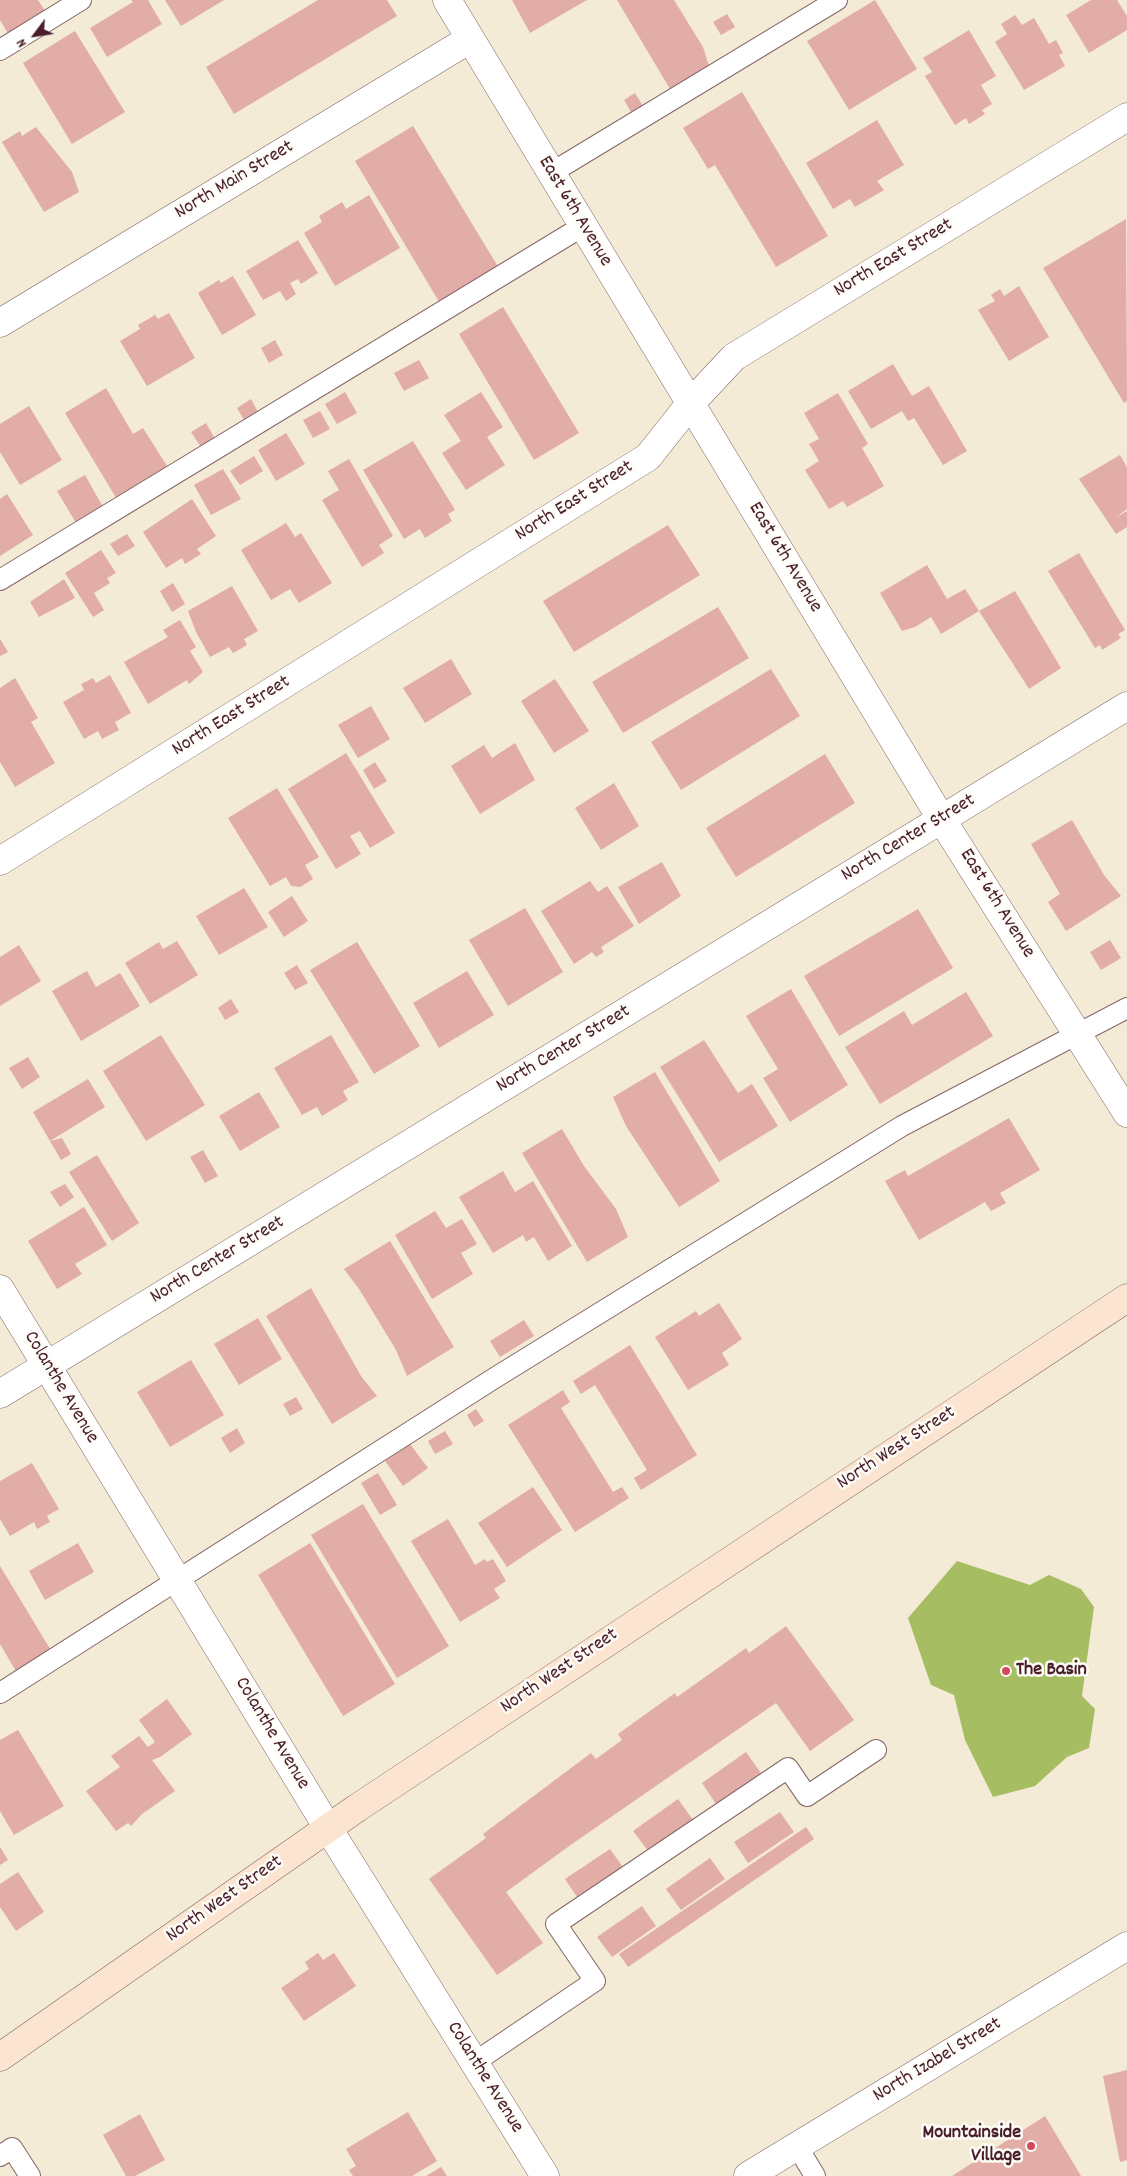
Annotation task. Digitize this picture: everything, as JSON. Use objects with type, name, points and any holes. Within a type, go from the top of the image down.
[{"type":"street","name":"East 6th Avenue","points":[[447,0],[942,820],[1127,1113]]},
{"type":"street","name":"North Main Street","points":[[0,323],[470,39]]},
{"type":"street","name":"North East Street","points":[[0,861],[648,457],[690,404],[734,357],[1127,118]]},
{"type":"street","name":"North Center Street","points":[[0,1394],[1127,706]]},
{"type":"street","name":"Colanthe Avenue","points":[[0,1289],[328,1828],[545,2176]]},
{"type":"street","name":"North West Street","points":[[0,2058],[328,1828],[676,1595],[1127,1298]]},
{"type":"street","name":"North Izabel Street","points":[[748,2176],[1127,1946]]},
{"type":"lane","points":[[0,50],[81,0]]},
{"type":"lane","points":[[551,173],[837,0]]},
{"type":"lane","points":[[0,580],[583,226]]},
{"type":"lane","points":[[0,1693],[501,1373],[902,1126],[1127,1008]]},
{"type":"lane","points":[[474,2062],[595,1981],[556,1924],[788,1768],[807,1796],[876,1750]]},
{"type":"lane","points":[[798,2146],[816,2176]]},
{"type":"lane","points":[[0,2156],[12,2148],[30,2176]]},
{"type":"green space","name":"The Basin","points":[[957,1561],[1030,1585],[1049,1575],[1081,1589],[1094,1607],[1082,1696],[1095,1709],[1089,1748],[1067,1757],[1035,1786],[993,1797],[965,1740],[954,1695],[931,1685],[908,1618]]},
{"type":"building","points":[[0,0],[38,0],[47,14],[10,37],[0,20]]},
{"type":"building","points":[[131,0],[148,0],[162,24],[107,57],[90,28],[133,2]]},
{"type":"building","points":[[165,0],[224,0],[181,26]]},
{"type":"building","points":[[318,0],[387,0],[397,16],[234,114],[206,67]]},
{"type":"building","points":[[512,0],[587,0],[530,33]]},
{"type":"building","points":[[617,0],[674,0],[703,47],[709,66],[670,89]]},
{"type":"building","points":[[875,0],[917,69],[849,110],[807,41]]},
{"type":"building","points":[[1091,0],[1117,0],[1127,16],[1127,30],[1089,53],[1066,15]]},
{"type":"building","points":[[727,14],[735,27],[721,35],[713,22]]},
{"type":"building","points":[[1015,15],[1022,25],[1034,18],[1049,44],[1056,40],[1063,53],[1059,55],[1065,66],[1024,90],[995,42],[1007,34],[1001,24]]},
{"type":"building","points":[[969,30],[996,76],[981,85],[992,104],[982,110],[985,114],[969,124],[966,118],[955,125],[925,76],[932,72],[923,58]]},
{"type":"building","points":[[75,31],[125,112],[72,144],[23,63]]},
{"type":"building","points":[[742,92],[828,236],[776,267],[715,165],[708,169],[683,128]]},
{"type":"building","points":[[635,93],[643,106],[631,112],[624,100]]},
{"type":"building","points":[[877,120],[904,165],[877,181],[884,190],[855,207],[850,199],[833,209],[806,163]]},
{"type":"building","points":[[413,126],[500,270],[441,305],[355,161]]},
{"type":"building","points":[[36,127],[72,172],[79,192],[44,212],[2,142],[20,131],[22,136]]},
{"type":"building","points":[[369,195],[400,248],[335,286],[304,233],[322,222],[319,216],[342,202],[346,209]]},
{"type":"building","points":[[1126,219],[1127,401],[1124,403],[1043,268]]},
{"type":"building","points":[[298,240],[318,273],[301,284],[298,279],[290,283],[296,294],[286,301],[280,291],[263,300],[246,271]]},
{"type":"building","points":[[233,276],[256,315],[222,335],[198,293],[219,280],[221,283]]},
{"type":"building","points":[[1019,286],[1049,337],[1009,361],[978,310],[995,301],[991,295],[1000,289],[1004,296]]},
{"type":"building","points":[[503,307],[579,433],[534,460],[459,334]]},
{"type":"building","points":[[169,313],[195,358],[147,386],[120,341],[140,329],[138,325],[155,315],[158,319]]},
{"type":"building","points":[[275,340],[283,355],[269,363],[261,348]]},
{"type":"building","points":[[419,360],[429,378],[404,391],[394,373]]},
{"type":"building","points":[[893,364],[912,396],[929,386],[967,451],[943,465],[914,418],[908,421],[902,411],[871,429],[848,391]]},
{"type":"building","points":[[106,388],[133,434],[143,428],[169,469],[118,501],[65,413]]},
{"type":"building","points":[[345,392],[357,413],[337,424],[325,404]]},
{"type":"building","points":[[481,392],[503,427],[487,437],[505,465],[466,490],[442,453],[461,441],[444,415]]},
{"type":"building","points":[[838,393],[868,444],[862,448],[884,486],[847,507],[843,501],[829,509],[805,470],[819,461],[809,444],[819,439],[804,413]]},
{"type":"building","points":[[251,399],[258,412],[244,420],[237,408]]},
{"type":"building","points":[[29,406],[62,460],[20,485],[0,452],[0,424]]},
{"type":"building","points":[[320,411],[330,429],[313,438],[303,420]]},
{"type":"building","points":[[206,423],[215,439],[201,447],[191,432]]},
{"type":"building","points":[[286,433],[305,464],[276,481],[258,450]]},
{"type":"building","points":[[413,441],[455,510],[448,514],[452,521],[425,538],[420,529],[404,539],[363,470]]},
{"type":"building","points":[[1120,455],[1127,467],[1127,509],[1115,518],[1127,511],[1127,527],[1116,534],[1079,479]]},
{"type":"building","points":[[254,456],[263,471],[240,485],[230,471]]},
{"type":"building","points":[[349,459],[393,536],[379,545],[384,553],[362,567],[322,500],[339,490],[328,471]]},
{"type":"building","points":[[223,469],[241,499],[211,515],[194,485]]},
{"type":"building","points":[[85,475],[103,507],[76,523],[57,491]]},
{"type":"building","points":[[7,494],[33,535],[0,556],[0,499]]},
{"type":"building","points":[[192,499],[216,536],[197,549],[201,554],[185,564],[182,558],[166,568],[143,532]]},
{"type":"building","points":[[286,523],[295,537],[301,533],[332,583],[299,603],[290,589],[271,600],[241,550]]},
{"type":"building","points":[[668,525],[700,575],[574,652],[543,601]]},
{"type":"building","points":[[127,534],[135,546],[118,556],[110,544]]},
{"type":"building","points":[[101,550],[116,573],[107,578],[110,583],[94,593],[104,610],[93,617],[65,573]]},
{"type":"building","points":[[1079,553],[1125,630],[1118,634],[1121,638],[1102,650],[1100,645],[1095,648],[1048,571]]},
{"type":"building","points":[[927,565],[947,599],[965,589],[979,611],[941,634],[931,617],[915,627],[902,631],[880,593]]},
{"type":"building","points":[[64,579],[75,598],[39,617],[30,602]]},
{"type":"building","points":[[173,583],[185,604],[172,612],[160,591]]},
{"type":"building","points":[[232,586],[258,631],[244,639],[247,645],[233,653],[229,647],[210,657],[196,632],[188,611]]},
{"type":"building","points":[[1015,591],[1061,668],[1029,689],[979,611]]},
{"type":"building","points":[[718,607],[749,658],[623,733],[592,682]]},
{"type":"building","points":[[180,620],[196,647],[190,651],[203,672],[189,684],[187,680],[148,704],[124,662],[168,637],[163,630]]},
{"type":"building","points":[[0,639],[8,652],[0,656]]},
{"type":"building","points":[[451,659],[472,694],[425,723],[403,688]]},
{"type":"building","points":[[771,669],[800,716],[681,790],[651,742]]},
{"type":"building","points":[[110,675],[131,713],[115,722],[119,730],[102,739],[98,731],[84,739],[63,702],[84,690],[81,684],[93,678],[96,683]]},
{"type":"building","points":[[15,678],[38,718],[31,722],[55,763],[15,787],[0,762],[0,688]]},
{"type":"building","points":[[555,679],[589,731],[554,753],[521,701]]},
{"type":"building","points":[[371,706],[390,739],[358,758],[338,725]]},
{"type":"building","points":[[515,743],[535,780],[480,814],[451,766],[484,745],[492,758]]},
{"type":"building","points":[[346,753],[395,833],[370,848],[360,831],[350,836],[361,854],[336,869],[288,789]]},
{"type":"building","points":[[825,754],[855,803],[736,877],[706,828]]},
{"type":"building","points":[[375,762],[387,781],[374,789],[363,770]]},
{"type":"building","points":[[614,783],[639,826],[601,850],[575,808]]},
{"type":"building","points":[[277,788],[319,857],[305,865],[313,879],[300,887],[291,886],[286,877],[270,886],[228,818]]},
{"type":"building","points":[[1072,820],[1104,875],[1121,896],[1066,931],[1048,902],[1060,894],[1031,844]]},
{"type":"building","points":[[662,862],[681,896],[639,924],[618,887]]},
{"type":"building","points":[[590,881],[598,892],[607,886],[634,926],[601,947],[604,952],[596,957],[592,952],[574,964],[541,911]]},
{"type":"building","points":[[244,888],[268,927],[219,955],[196,916]]},
{"type":"building","points":[[292,896],[308,921],[284,937],[268,912]]},
{"type":"building","points":[[525,908],[563,972],[508,1006],[469,940]]},
{"type":"building","points":[[918,909],[953,968],[839,1036],[804,976]]},
{"type":"building","points":[[1110,940],[1121,958],[1101,970],[1090,952]]},
{"type":"building","points":[[177,941],[198,975],[150,1004],[125,963],[159,942],[163,949]]},
{"type":"building","points":[[357,942],[420,1046],[374,1074],[310,970]]},
{"type":"building","points":[[19,945],[41,981],[0,1006],[0,957]]},
{"type":"building","points":[[297,965],[308,983],[295,990],[284,973]]},
{"type":"building","points":[[87,971],[96,987],[120,973],[140,1006],[81,1041],[52,991]]},
{"type":"building","points":[[467,971],[494,1015],[439,1048],[413,1003]]},
{"type":"building","points":[[791,989],[848,1085],[790,1122],[763,1078],[778,1069],[746,1016]]},
{"type":"building","points":[[966,992],[993,1036],[880,1104],[845,1047],[904,1011],[912,1025]]},
{"type":"building","points":[[231,999],[239,1012],[225,1020],[218,1008]]},
{"type":"building","points":[[161,1035],[205,1105],[146,1141],[103,1071]]},
{"type":"building","points":[[331,1035],[359,1082],[343,1091],[348,1100],[322,1116],[317,1107],[302,1115],[274,1068]]},
{"type":"building","points":[[704,1040],[738,1093],[752,1084],[778,1126],[719,1162],[660,1067]]},
{"type":"building","points":[[28,1057],[40,1077],[22,1089],[9,1068]]},
{"type":"building","points":[[655,1072],[720,1181],[679,1207],[626,1126],[613,1097]]},
{"type":"building","points":[[88,1079],[105,1107],[50,1141],[33,1112]]},
{"type":"building","points":[[259,1092],[280,1127],[240,1151],[219,1116]]},
{"type":"building","points":[[1009,1118],[1040,1170],[1000,1193],[1006,1203],[991,1211],[985,1202],[919,1240],[885,1181],[905,1170],[908,1176]]},
{"type":"building","points":[[562,1129],[584,1166],[616,1209],[628,1237],[587,1262],[522,1153]]},
{"type":"building","points":[[62,1138],[71,1154],[61,1160],[50,1141]]},
{"type":"building","points":[[203,1150],[218,1176],[205,1183],[190,1157]]},
{"type":"building","points":[[97,1155],[139,1223],[112,1241],[69,1172]]},
{"type":"building","points":[[503,1171],[515,1192],[533,1181],[572,1246],[548,1261],[534,1237],[526,1242],[523,1235],[493,1253],[459,1197]]},
{"type":"building","points":[[65,1184],[74,1197],[60,1207],[50,1192]]},
{"type":"building","points":[[84,1207],[107,1245],[75,1264],[82,1274],[57,1289],[28,1241]]},
{"type":"building","points":[[435,1211],[446,1228],[462,1219],[477,1244],[461,1253],[473,1274],[432,1299],[395,1235]]},
{"type":"building","points":[[390,1241],[454,1347],[407,1376],[396,1350],[359,1289],[344,1269]]},
{"type":"building","points":[[311,1288],[361,1376],[377,1396],[332,1424],[266,1316]]},
{"type":"building","points":[[719,1303],[742,1339],[722,1353],[729,1365],[688,1390],[655,1337],[696,1311],[699,1316]]},
{"type":"building","points":[[258,1318],[282,1359],[239,1385],[214,1344]]},
{"type":"building","points":[[524,1320],[534,1336],[500,1357],[490,1341]]},
{"type":"building","points":[[630,1345],[697,1455],[641,1490],[634,1478],[647,1470],[595,1385],[581,1394],[573,1381]]},
{"type":"building","points":[[191,1360],[224,1415],[170,1447],[137,1392]]},
{"type":"building","points":[[563,1390],[570,1402],[561,1408],[613,1492],[622,1487],[629,1498],[575,1532],[508,1425]]},
{"type":"building","points":[[296,1397],[303,1409],[290,1416],[283,1404]]},
{"type":"building","points":[[476,1409],[484,1421],[474,1427],[467,1415]]},
{"type":"building","points":[[237,1428],[245,1443],[230,1453],[221,1438]]},
{"type":"building","points":[[445,1431],[453,1444],[435,1454],[428,1441]]},
{"type":"building","points":[[410,1444],[428,1468],[403,1486],[385,1461]]},
{"type":"building","points":[[32,1463],[59,1509],[47,1516],[50,1522],[37,1529],[34,1522],[10,1536],[0,1519],[0,1481]]},
{"type":"building","points":[[378,1473],[397,1505],[380,1515],[361,1483]]},
{"type":"building","points":[[533,1487],[562,1530],[507,1567],[478,1523]]},
{"type":"building","points":[[363,1504],[449,1646],[397,1678],[311,1535]]},
{"type":"building","points":[[448,1519],[475,1565],[485,1559],[487,1562],[493,1559],[506,1581],[494,1589],[500,1598],[460,1622],[411,1541]]},
{"type":"building","points":[[78,1543],[94,1572],[45,1600],[29,1571]]},
{"type":"building","points":[[310,1543],[395,1684],[343,1716],[258,1575]]},
{"type":"building","points":[[0,1566],[52,1652],[17,1673],[0,1644]]},
{"type":"building","points":[[786,1626],[854,1720],[810,1751],[776,1703],[572,1844],[506,1892],[543,1943],[497,1975],[429,1879],[486,1838],[483,1834],[591,1753],[596,1759],[622,1740],[618,1734],[675,1693],[677,1697],[746,1648],[749,1653]]},
{"type":"building","points":[[167,1699],[192,1734],[160,1757],[152,1760],[175,1791],[142,1814],[131,1826],[128,1823],[116,1831],[86,1791],[120,1767],[111,1756],[139,1736],[148,1747],[155,1742],[139,1720]]},
{"type":"building","points":[[18,1730],[64,1806],[14,1835],[0,1811],[0,1740]]},
{"type":"building","points":[[746,1752],[761,1773],[716,1804],[702,1783]]},
{"type":"building","points":[[678,1799],[693,1820],[649,1852],[633,1831]]},
{"type":"building","points":[[780,1812],[794,1832],[748,1863],[734,1842]]},
{"type":"building","points":[[806,1827],[814,1839],[628,1967],[619,1954]]},
{"type":"building","points":[[0,1847],[8,1860],[0,1865]]},
{"type":"building","points":[[610,1849],[625,1870],[579,1900],[565,1879]]},
{"type":"building","points":[[710,1858],[725,1879],[681,1910],[666,1889]]},
{"type":"building","points":[[18,1872],[44,1912],[16,1931],[0,1907],[0,1884]]},
{"type":"building","points":[[642,1906],[656,1926],[612,1957],[597,1937]]},
{"type":"building","points":[[318,1953],[323,1960],[334,1953],[356,1986],[304,2021],[281,1988],[309,1969],[305,1962]]},
{"type":"building","points":[[1127,2070],[1127,2160],[1120,2162],[1103,2076]]},
{"type":"building","points":[[408,2112],[437,2161],[412,2176],[353,2176],[349,2170],[356,2166],[346,2149]]},
{"type":"building","points":[[140,2114],[165,2160],[135,2176],[126,2176],[103,2135]]},
{"type":"building","name":"Mountainside Village","points":[[1045,2116],[1081,2176],[952,2176]]},
{"type":"building","points":[[441,2167],[447,2176],[426,2176]]},
{"type":"place","name":"The Basin","points":[[1006,1671]]},
{"type":"place","name":"Mountainside Village","points":[[1031,2146]]}]
